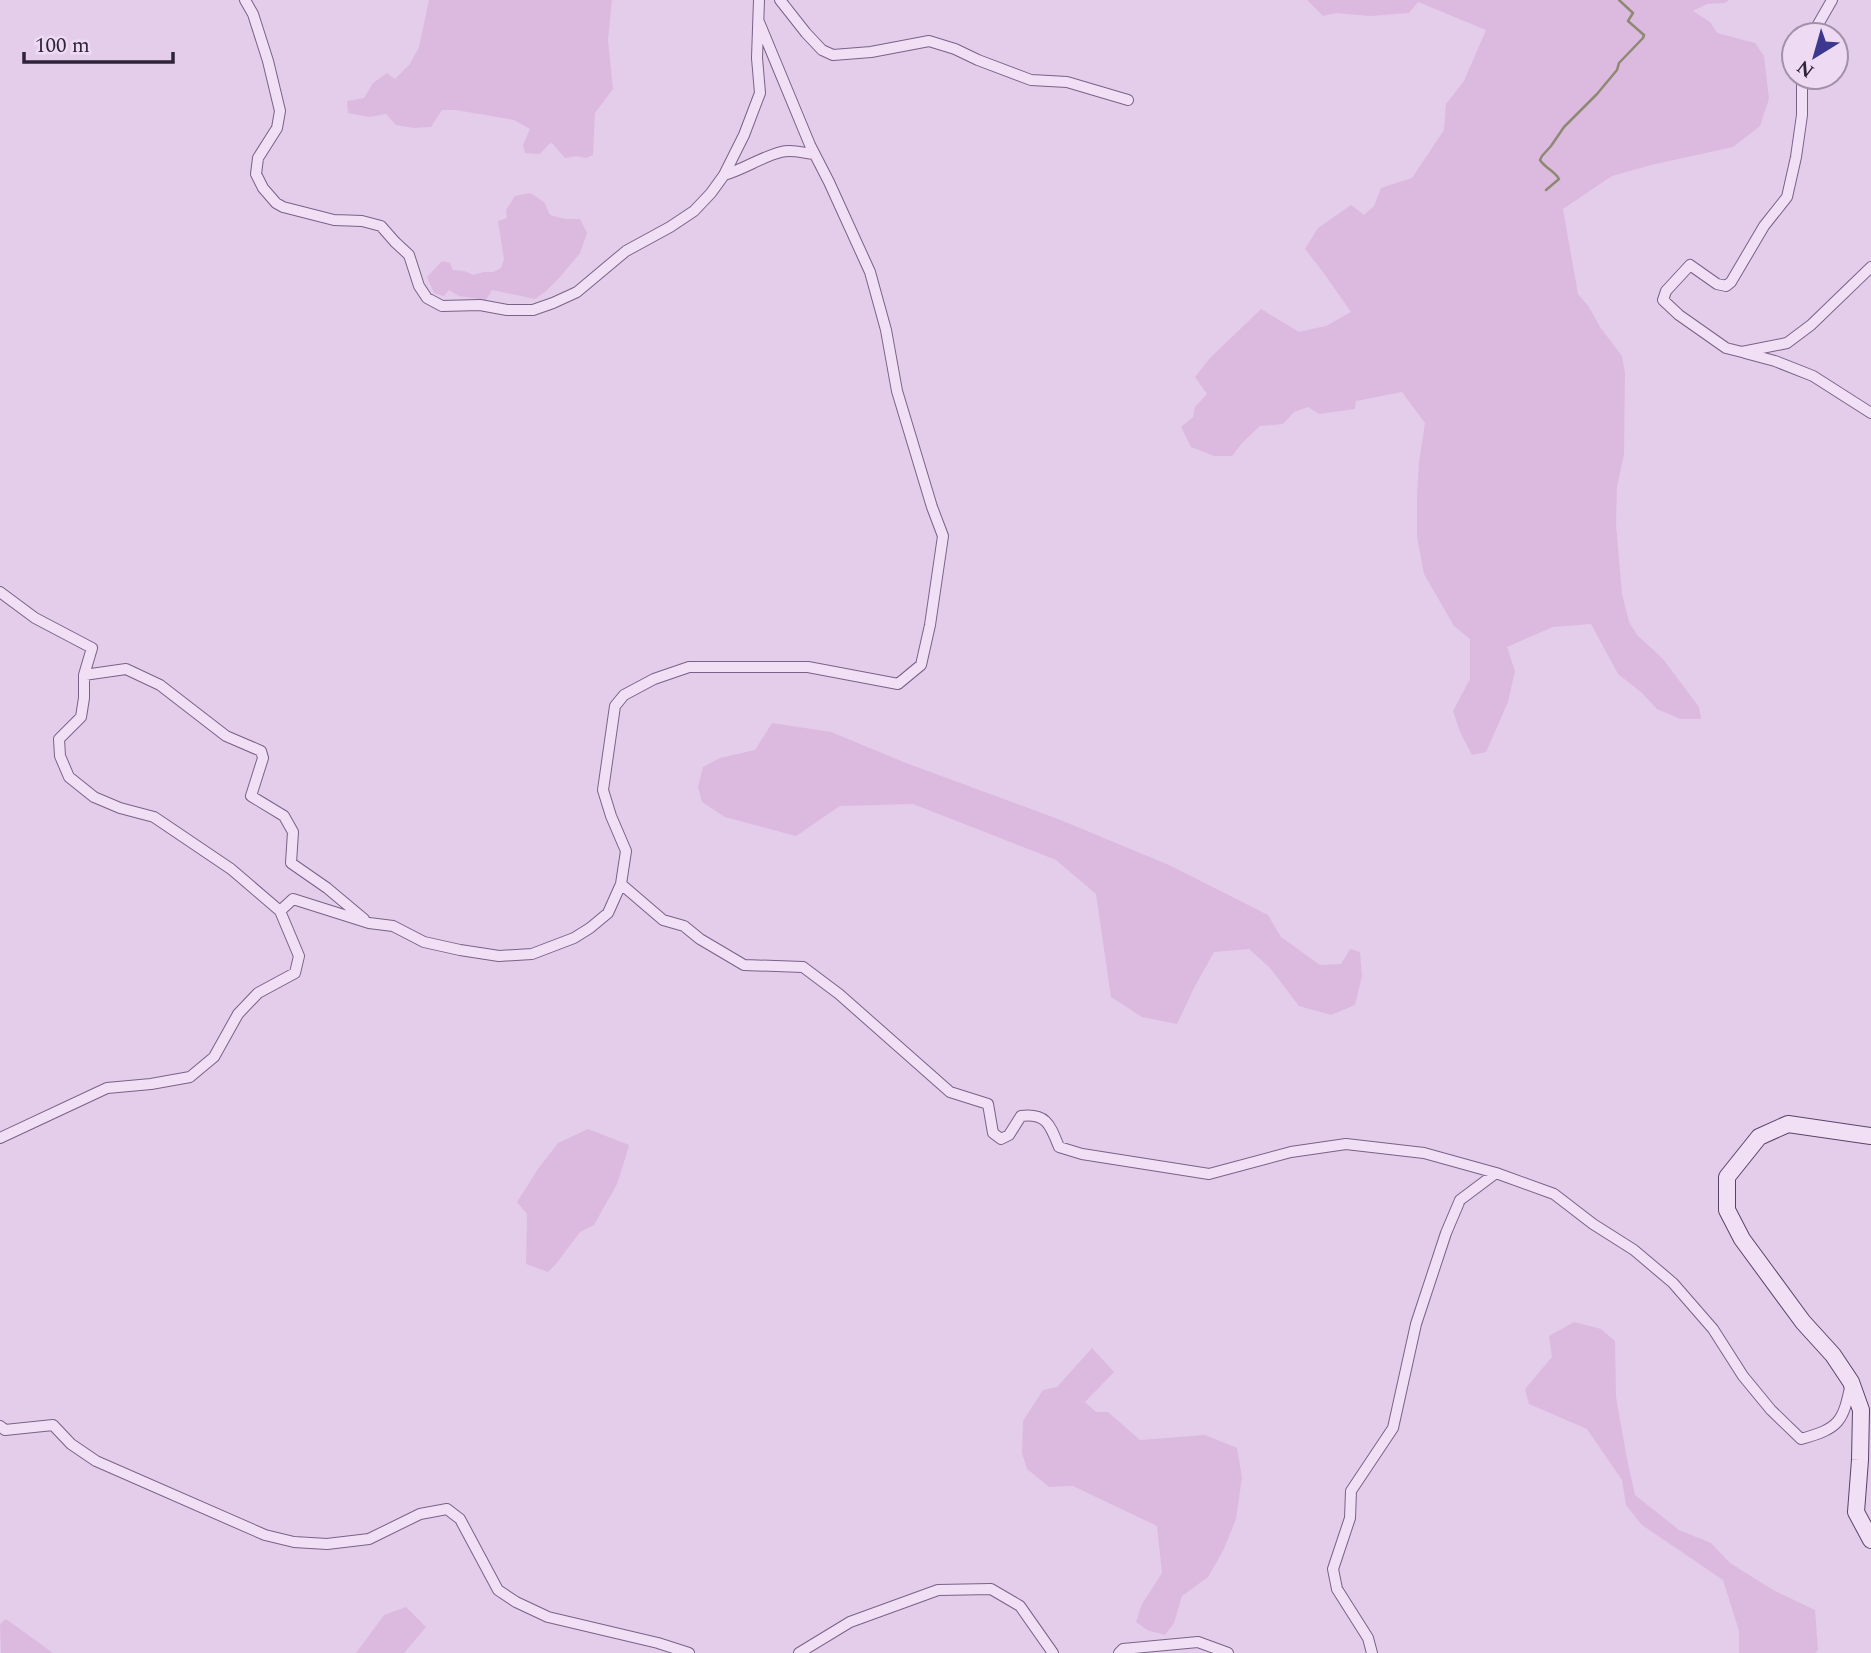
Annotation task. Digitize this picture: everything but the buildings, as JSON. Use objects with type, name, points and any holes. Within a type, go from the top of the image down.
[{"type":"street","points":[[245,0],[257,26],[280,111],[277,128],[258,158],[256,174],[263,188],[283,207],[334,220],[362,221],[381,226],[409,255],[419,286],[427,298],[442,306],[480,305],[507,310],[533,310],[577,292],[626,251],[694,211],[711,193],[724,175],[744,135],[760,93],[757,58],[759,0]]},
{"type":"street","points":[[780,0],[822,50],[833,55],[872,52],[929,41],[1031,80],[1068,82],[1128,100]]},
{"type":"street","points":[[1820,21],[1832,0]]},
{"type":"street","points":[[280,911],[293,899],[369,923],[393,926],[424,942],[499,956],[532,954],[574,938],[590,929],[608,913],[621,884],[626,851],[603,790],[615,706],[624,695],[654,679],[688,667],[808,667],[898,684],[921,665],[930,625],[943,536],[897,391],[886,330],[870,272],[814,154],[759,23]]},
{"type":"street","points":[[1802,91],[1802,115],[1787,197],[1764,226],[1731,282],[1726,286],[1717,284],[1690,265],[1666,291],[1663,300],[1679,315],[1726,348],[1775,361],[1813,376],[1871,413]]},
{"type":"street","points":[[724,175],[781,152],[791,150],[814,154]]},
{"type":"street","points":[[1742,352],[1787,343],[1811,325],[1871,267]]},
{"type":"street","points":[[0,592],[35,618],[92,648],[84,675],[81,716],[59,739],[60,756],[69,777],[94,797],[120,808],[154,817],[231,869],[280,911],[299,956],[295,973],[258,993],[238,1014],[214,1056],[190,1077],[107,1088],[0,1138]]},
{"type":"street","points":[[84,675],[126,669],[160,685],[226,736],[261,751],[263,758],[251,796],[284,816],[293,832],[291,863],[327,888],[369,923]]},
{"type":"street","points":[[621,884],[663,920],[684,926],[700,939],[744,965],[803,967],[839,994],[950,1092],[988,1104],[993,1133],[1001,1139],[1009,1135],[1021,1116],[1033,1114],[1045,1120],[1059,1147],[1082,1154],[1209,1174],[1291,1152],[1346,1144],[1424,1153],[1496,1173],[1554,1194],[1634,1250],[1672,1283],[1713,1329],[1750,1385],[1801,1439],[1819,1434],[1838,1423],[1847,1406],[1851,1382]]},
{"type":"street","points":[[1871,1136],[1787,1124],[1759,1137],[1727,1177],[1727,1210],[1742,1239],[1851,1382],[1861,1410],[1856,1512],[1871,1540]]},
{"type":"street","points":[[1372,1653],[1368,1638],[1337,1589],[1332,1569],[1350,1518],[1350,1491],[1392,1428],[1416,1324],[1446,1233],[1460,1200],[1496,1173]]},
{"type":"street","points":[[0,1426],[5,1430],[53,1425],[71,1444],[96,1461],[265,1535],[294,1542],[327,1544],[369,1539],[420,1514],[447,1509],[460,1519],[498,1590],[516,1601],[548,1617],[657,1648],[689,1653]]},
{"type":"street","points":[[799,1653],[850,1622],[937,1590],[991,1589],[1020,1606],[1054,1653]]},
{"type":"street","points":[[1119,1653],[1123,1648],[1198,1642],[1228,1653]]},
{"type":"shaded area","points":[[429,0],[612,0],[608,40],[613,89],[595,113],[593,155],[586,158],[565,158],[552,143],[540,154],[525,153],[523,145],[530,129],[514,120],[456,110],[442,110],[431,127],[414,128],[396,125],[386,114],[369,117],[348,113],[347,101],[364,98],[373,83],[387,73],[395,79],[410,64],[419,47]]},
{"type":"shaded area","points":[[1307,0],[1729,0],[1725,3],[1707,4],[1693,11],[1710,22],[1717,33],[1755,43],[1764,56],[1769,99],[1760,126],[1733,147],[1612,176],[1563,209],[1578,294],[1622,356],[1625,373],[1624,454],[1617,487],[1616,524],[1622,594],[1629,622],[1637,635],[1663,659],[1699,707],[1701,719],[1680,719],[1657,709],[1618,674],[1591,624],[1553,627],[1507,647],[1515,671],[1508,702],[1486,752],[1472,755],[1453,711],[1470,679],[1470,639],[1454,626],[1424,574],[1417,537],[1417,497],[1425,423],[1402,392],[1356,401],[1355,409],[1319,414],[1308,407],[1294,412],[1283,424],[1260,426],[1232,456],[1214,456],[1191,447],[1181,427],[1193,417],[1195,407],[1207,394],[1195,377],[1210,358],[1261,309],[1299,332],[1326,326],[1351,312],[1305,249],[1318,228],[1351,205],[1364,215],[1374,206],[1381,188],[1412,178],[1444,130],[1446,104],[1464,81],[1486,30],[1418,2],[1409,13],[1371,16],[1336,13],[1323,16]]},
{"type":"shaded area","points":[[530,193],[544,202],[550,215],[580,219],[587,233],[580,253],[560,277],[535,299],[492,290],[486,300],[459,296],[449,290],[444,296],[434,293],[427,277],[442,261],[450,263],[453,270],[473,275],[494,272],[501,268],[504,259],[498,221],[507,218],[506,210],[515,196]]},
{"type":"shaded area","points":[[772,723],[831,732],[906,763],[1058,819],[1169,865],[1268,915],[1281,937],[1320,965],[1341,964],[1350,949],[1360,952],[1362,976],[1355,1005],[1331,1015],[1299,1006],[1270,968],[1249,949],[1214,952],[1177,1024],[1142,1017],[1111,997],[1096,894],[1056,860],[913,804],[840,806],[796,836],[725,817],[702,802],[698,787],[703,767],[720,758],[755,750]]},
{"type":"shaded area","points":[[588,1129],[629,1145],[617,1184],[594,1225],[580,1232],[548,1272],[526,1264],[527,1214],[517,1202],[558,1143]]},
{"type":"shaded area","points":[[1574,1322],[1601,1329],[1615,1341],[1616,1397],[1635,1495],[1679,1530],[1711,1543],[1730,1563],[1773,1590],[1815,1610],[1818,1650],[1815,1653],[1739,1653],[1739,1631],[1723,1580],[1642,1525],[1626,1505],[1622,1480],[1587,1429],[1529,1404],[1525,1389],[1552,1357],[1549,1336]]},
{"type":"shaded area","points":[[1092,1348],[1114,1372],[1085,1402],[1096,1412],[1108,1412],[1140,1440],[1205,1435],[1237,1448],[1242,1477],[1236,1519],[1223,1551],[1208,1577],[1182,1596],[1174,1623],[1165,1635],[1147,1630],[1136,1622],[1142,1604],[1162,1573],[1157,1526],[1073,1486],[1049,1487],[1027,1469],[1022,1453],[1023,1421],[1043,1390],[1057,1387]]},
{"type":"shaded area","points":[[406,1607],[426,1627],[404,1653],[356,1653],[384,1615]]},
{"type":"shaded area","points":[[6,1619],[53,1653],[1,1653],[0,1624]]},
{"type":"waterway","points":[[1546,190],[1559,179],[1540,160],[1542,156],[1564,127],[1597,94],[1617,70],[1619,63],[1643,38],[1644,35],[1628,21],[1633,13],[1619,0]]}]
